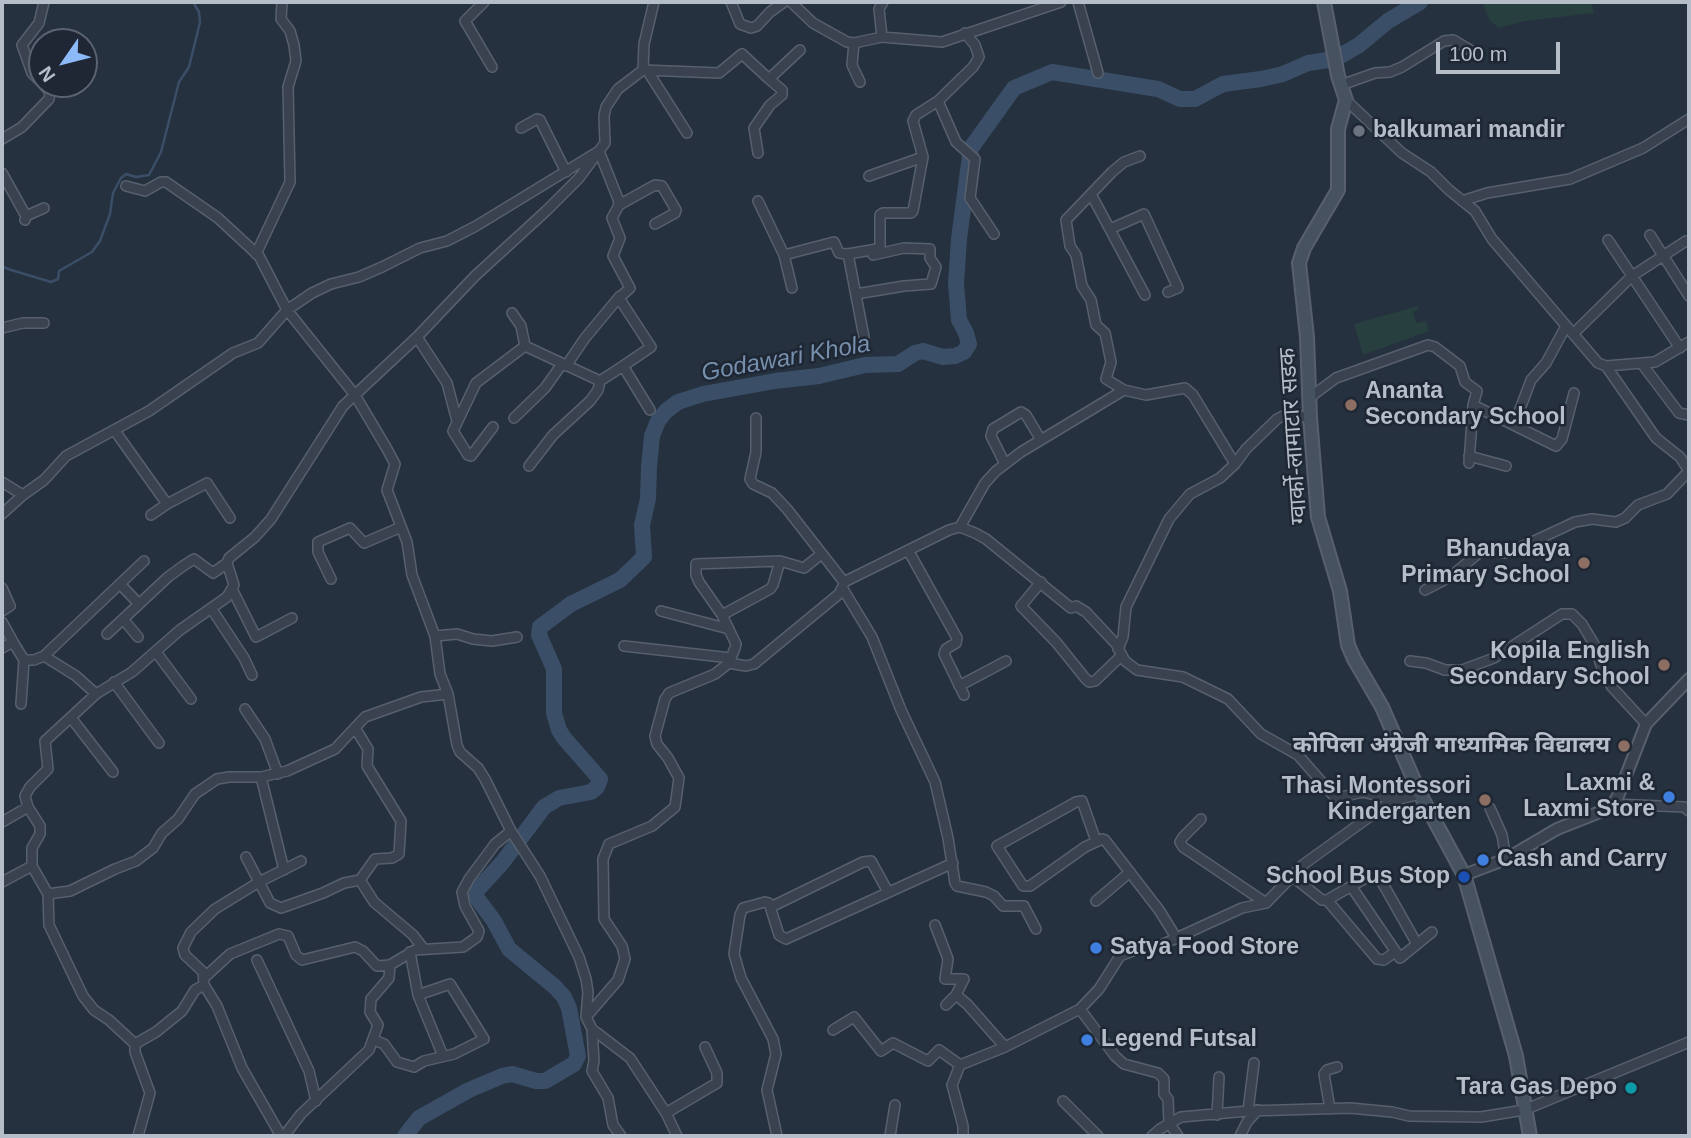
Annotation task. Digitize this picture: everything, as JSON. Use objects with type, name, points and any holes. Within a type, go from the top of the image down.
[{"type":"main road","points":[[1324,2],[1346,100]]},
{"type":"main road","name":"ग्वार्को-लामाटार सडक","points":[[1346,100],[1338,129],[1338,190],[1304,248],[1299,263],[1307,337],[1318,517],[1340,591],[1348,645],[1382,708],[1420,794],[1464,874],[1516,1056],[1530,1136]]},
{"type":"street","points":[[35,28],[44,2]]},
{"type":"street","points":[[256,254],[290,182],[288,87],[296,61],[295,45],[281,19],[282,2]]},
{"type":"street","points":[[654,2],[644,44],[645,70],[687,133]]},
{"type":"street","points":[[731,2],[740,23],[751,28],[757,26],[784,2]]},
{"type":"street","points":[[791,2],[813,23],[853,43],[882,37],[933,43],[1061,2]]},
{"type":"street","points":[[882,37],[880,9],[883,2]]},
{"type":"street","points":[[1078,2],[1098,73]]},
{"type":"street","points":[[480,3],[465,21],[492,67]]},
{"type":"street","points":[[784,254],[834,242],[839,253],[877,249],[880,246],[880,215],[911,214],[923,157],[913,121],[916,115],[938,101],[973,67],[979,57],[975,45],[965,33]]},
{"type":"street","points":[[28,37],[22,45],[28,62]]},
{"type":"street","points":[[1340,80],[1375,72],[1390,72],[1444,41],[1452,40],[1470,50]]},
{"type":"street","points":[[853,43],[852,65],[860,82]]},
{"type":"street","points":[[769,79],[800,50]]},
{"type":"street","points":[[107,635],[168,577],[194,559],[213,573],[227,563],[231,553],[255,537],[271,519],[333,420],[355,394],[418,337],[475,276],[579,178],[605,143],[606,107],[618,89],[645,70],[719,73],[742,54],[782,90],[782,95],[770,105],[754,128],[758,153]]},
{"type":"street","points":[[2,139],[22,127],[49,98]]},
{"type":"street","points":[[1346,100],[1402,153],[1431,172],[1475,211],[1492,239],[1591,356],[1606,366],[1656,438],[1680,457],[1689,471],[1667,495],[1638,505],[1625,518],[1616,522],[1592,519],[1575,522],[1517,549],[1504,553],[1488,550],[1479,553],[1450,577],[1425,590]]},
{"type":"street","points":[[938,101],[956,142],[973,157],[975,162],[970,198],[994,234]]},
{"type":"street","points":[[1462,201],[1487,193],[1570,179],[1643,148],[1689,119]]},
{"type":"street","points":[[521,128],[540,120],[565,172]]},
{"type":"street","points":[[2,514],[44,480],[56,465],[72,452],[149,411],[233,352],[258,343],[287,310],[312,293],[331,284],[359,277],[420,248],[447,241],[599,151]]},
{"type":"street","points":[[514,418],[545,388],[620,296],[630,288],[613,256],[620,238],[612,218],[618,205],[617,196],[599,151]]},
{"type":"street","points":[[1140,156],[1124,162],[1068,216],[1066,227],[1070,246],[1076,255],[1082,286],[1093,306],[1095,321],[1105,333],[1111,362],[1106,379],[1124,390],[1154,394],[1185,388],[1193,395],[1235,464]]},
{"type":"street","points":[[869,176],[923,157]]},
{"type":"street","points":[[2,173],[25,218],[44,208]]},
{"type":"street","points":[[125,186],[145,191],[166,182],[218,218],[256,254],[287,310],[355,394],[393,458],[393,473],[387,486],[410,549],[416,587],[435,636],[440,674],[448,694],[460,752],[478,768],[485,779],[511,832],[540,876],[579,957],[588,992],[586,1017],[592,1029],[592,1072],[608,1098],[613,1125],[621,1136]]},
{"type":"street","points":[[618,205],[655,185],[662,186],[676,213],[655,224]]},
{"type":"street","points":[[1091,194],[1145,295]]},
{"type":"street","points":[[758,201],[784,254],[792,288]]},
{"type":"street","points":[[1110,229],[1144,214],[1178,288],[1168,292]]},
{"type":"street","points":[[1650,234],[1689,296]]},
{"type":"street","points":[[1608,240],[1680,348]]},
{"type":"street","points":[[1514,425],[1531,380],[1570,330],[1632,276],[1686,241]]},
{"type":"street","points":[[856,294],[931,284],[936,267],[930,258],[930,249],[904,248],[873,255]]},
{"type":"street","points":[[848,254],[864,337]]},
{"type":"street","points":[[529,466],[553,435],[590,401],[600,382],[651,347],[620,296]]},
{"type":"street","points":[[512,313],[521,326],[526,346],[600,382]]},
{"type":"street","points":[[2,328],[23,323],[44,323]]},
{"type":"street","points":[[418,337],[447,383],[457,421]]},
{"type":"street","points":[[1606,366],[1655,362],[1689,342]]},
{"type":"street","points":[[1309,397],[1336,378],[1428,345],[1435,346],[1460,366],[1465,382],[1477,391],[1473,405],[1469,459],[1506,466]]},
{"type":"street","points":[[493,427],[474,453],[468,455],[453,431],[476,383],[526,346]]},
{"type":"street","points":[[1642,364],[1679,413],[1689,415]]},
{"type":"street","points":[[623,366],[650,410]]},
{"type":"street","points":[[624,646],[730,660],[746,666],[754,664],[843,586],[908,550],[960,527],[985,483],[1005,464],[1124,390]]},
{"type":"street","points":[[1473,405],[1556,446],[1562,439],[1574,393]]},
{"type":"street","points":[[1005,464],[991,436],[993,429],[1024,412],[1041,440]]},
{"type":"street","points":[[1041,582],[1021,606],[1056,642],[1084,678],[1095,681],[1119,653],[1126,607],[1169,519],[1190,494],[1220,478],[1277,419],[1283,416],[1310,417]]},
{"type":"street","points":[[756,418],[756,452],[750,479],[753,484],[772,493],[788,509],[843,586],[872,637],[901,710],[935,782],[957,886],[986,892],[1003,906],[1024,906],[1036,929]]},
{"type":"street","points":[[115,431],[167,504]]},
{"type":"street","points":[[2,482],[23,495]]},
{"type":"street","points":[[151,515],[207,483],[230,518]]},
{"type":"street","points":[[331,579],[318,552],[318,542],[350,528],[365,543],[401,527]]},
{"type":"street","points":[[960,527],[986,539],[1071,608],[1076,606],[1086,611],[1106,632],[1119,653],[1137,670],[1183,677],[1222,694],[1237,706],[1262,734],[1298,755],[1338,798],[1363,792],[1395,800]]},
{"type":"street","points":[[908,550],[957,638],[956,643],[946,649],[944,654],[961,691],[1006,661]]},
{"type":"street","points":[[586,1017],[618,980],[625,959],[622,946],[604,919],[603,859],[609,844],[652,827],[675,807],[679,778],[657,744],[655,736],[666,699],[669,693],[715,674],[730,660],[736,644],[722,615],[699,582],[696,564],[780,561],[804,568],[820,555]]},
{"type":"street","points":[[24,660],[44,656],[144,561]]},
{"type":"street","points":[[722,615],[770,589],[774,585],[780,561]]},
{"type":"street","points":[[227,563],[233,579],[233,591],[256,637],[292,618]]},
{"type":"street","points":[[120,584],[139,604]]},
{"type":"street","points":[[2,588],[10,606],[2,611]]},
{"type":"street","points":[[138,1136],[150,1093],[137,1060],[135,1044],[109,1020],[93,1010],[83,996],[49,925],[48,894],[32,866],[32,848],[40,834],[40,826],[28,807],[26,793],[48,769],[46,741],[55,730],[72,719],[96,694],[132,672],[180,630],[233,591]]},
{"type":"street","points":[[211,608],[252,675]]},
{"type":"street","points":[[662,611],[729,629]]},
{"type":"street","points":[[1410,662],[1426,663],[1445,670],[1462,670],[1494,657],[1562,614],[1572,614],[1582,624],[1594,644],[1604,674],[1612,687],[1646,724]]},
{"type":"street","points":[[123,619],[138,637]]},
{"type":"street","points":[[2,622],[24,660],[21,704]]},
{"type":"street","points":[[435,636],[457,634],[492,641],[517,636]]},
{"type":"street","points":[[2,648],[13,642]]},
{"type":"street","points":[[156,652],[191,699]]},
{"type":"street","points":[[44,656],[76,676],[96,694]]},
{"type":"street","points":[[1464,874],[1506,859],[1557,829],[1605,810],[1613,804],[1646,724],[1689,679]]},
{"type":"street","points":[[114,682],[159,743]]},
{"type":"street","points":[[48,894],[70,891],[136,861],[153,848],[162,833],[178,819],[195,794],[218,779],[278,774],[335,749],[365,718],[421,697],[448,694]]},
{"type":"street","points":[[244,709],[265,739],[278,774]]},
{"type":"street","points":[[72,719],[113,772]]},
{"type":"street","points":[[246,857],[270,903],[281,908],[323,894],[344,883],[360,880],[375,859],[392,858],[399,854],[403,826],[367,765],[368,749],[355,728]]},
{"type":"street","points":[[261,777],[284,870]]},
{"type":"street","points":[[963,1136],[963,1126],[952,1085],[960,1065],[1005,1047],[1080,1009],[1100,989],[1120,956],[1177,939],[1241,908],[1266,903],[1304,864],[1395,800],[1420,794]]},
{"type":"street","points":[[1096,841],[1082,801],[997,846],[1023,886],[1030,886],[1096,841],[1105,840],[1177,939]]},
{"type":"street","points":[[1613,804],[1687,808]]},
{"type":"street","points":[[2,822],[28,807]]},
{"type":"street","points":[[1490,808],[1502,835],[1506,859]]},
{"type":"street","points":[[1201,819],[1182,837],[1180,842],[1183,847],[1266,903]]},
{"type":"street","points":[[135,1044],[156,1032],[182,1011],[195,990],[230,954],[279,934],[288,936],[296,954],[302,960],[355,947],[363,951],[377,966],[390,965],[423,948],[463,947],[477,937],[480,931],[465,906],[462,892],[495,844],[511,832]]},
{"type":"street","points":[[301,861],[259,882],[215,909],[191,932],[183,948],[185,955],[203,972],[204,981],[242,1068],[282,1136],[301,1114],[360,1060],[374,1040],[378,1025],[369,1008],[371,999],[389,978],[390,965]]},
{"type":"street","points":[[771,907],[871,861],[888,892]]},
{"type":"street","points":[[777,1136],[768,1090],[776,1054],[773,1039],[741,978],[734,954],[743,908],[765,902],[771,907],[779,935],[786,939],[953,863]]},
{"type":"street","points":[[2,882],[32,866]]},
{"type":"street","points":[[1096,901],[1130,872]]},
{"type":"street","points":[[1292,876],[1322,900],[1327,900],[1371,874],[1378,874],[1418,944]]},
{"type":"street","points":[[360,880],[374,902],[413,935],[423,948]]},
{"type":"street","points":[[1351,886],[1400,958],[1432,932]]},
{"type":"street","points":[[1327,900],[1377,959],[1384,960],[1395,952]]},
{"type":"street","points":[[935,925],[948,959],[945,979],[964,978],[956,995],[946,1005]]},
{"type":"street","points":[[411,952],[418,995],[443,1056]]},
{"type":"street","points":[[257,960],[309,1071],[316,1101]]},
{"type":"street","points":[[374,1040],[384,1044],[397,1062],[414,1067],[483,1041],[484,1037],[450,984],[418,995]]},
{"type":"street","points":[[956,995],[982,1019],[1005,1047]]},
{"type":"street","points":[[1080,1009],[1124,1065],[1158,1073],[1164,1079],[1169,1123],[1178,1136]]},
{"type":"street","points":[[833,1030],[854,1017],[881,1051],[892,1043],[930,1061],[939,1050],[960,1065]]},
{"type":"street","points":[[592,1029],[631,1058],[666,1113],[677,1136]]},
{"type":"street","points":[[1153,1136],[1169,1123],[1190,1115],[1330,1109],[1392,1112],[1409,1116],[1481,1117],[1524,1110],[1689,1042]]},
{"type":"street","points":[[666,1113],[718,1083],[717,1073],[705,1047]]},
{"type":"street","points":[[1240,1136],[1253,1111],[1254,1063]]},
{"type":"street","points":[[1330,1109],[1324,1074],[1326,1070],[1337,1067]]},
{"type":"street","points":[[1217,1115],[1219,1077]]},
{"type":"street","points":[[1063,1101],[1098,1136]]},
{"type":"street","points":[[890,1136],[895,1105]]},
{"type":"green space","points":[[1482,2],[1591,2],[1594,13],[1525,21],[1499,28],[1490,21]]},
{"type":"green space","points":[[1418,306],[1418,310],[1413,312],[1416,323],[1426,321],[1429,331],[1363,355],[1354,324]]},
{"type":"waterway","points":[[2,261],[2,266],[8,269],[51,282],[58,279],[59,271],[92,252],[100,241],[110,214],[113,193],[121,178],[126,174],[136,177],[149,175],[161,152],[179,82],[189,67],[200,22],[199,12],[193,2]]},
{"type":"waterway","name":"Godawari Khola","points":[[405,1136],[419,1118],[469,1090],[512,1074],[545,1081],[574,1064],[578,1056],[569,1008],[564,997],[509,949],[494,921],[476,897],[477,890],[502,863],[544,807],[559,798],[591,792],[597,787],[600,779],[559,730],[554,713],[554,669],[539,635],[540,627],[571,604],[620,580],[644,557],[642,525],[648,499],[652,436],[666,411],[678,402],[703,394],[819,376],[865,365],[898,364],[923,351],[943,357],[964,352],[969,344],[959,320],[956,284],[971,148],[1014,88],[1052,72],[1158,89],[1180,99],[1195,99],[1223,84],[1261,79],[1283,74],[1308,63],[1335,59],[1420,2]]},
{"type":"place","name":"balkumari mandir","points":[[1359,131]]},
{"type":"place","name":"Ananta Secondary School","points":[[1351,405]]},
{"type":"place","name":"Bhanudaya Primary School","points":[[1584,563]]},
{"type":"place","name":"Kopila English Secondary School","points":[[1664,665]]},
{"type":"place","name":"कोपिला अंग्रेजी माध्यामिक विद्यालय","points":[[1624,746]]},
{"type":"place","name":"Laxmi & Laxmi Store","points":[[1669,797]]},
{"type":"place","name":"Thasi Montessori Kindergarten","points":[[1485,800]]},
{"type":"place","name":"Cash and Carry","points":[[1483,860]]},
{"type":"place","name":"School Bus Stop","points":[[1464,877]]},
{"type":"place","name":"Satya Food Store","points":[[1096,948]]},
{"type":"place","name":"Legend Futsal","points":[[1087,1040]]},
{"type":"place","name":"Tara Gas Depo","points":[[1631,1088]]}]
